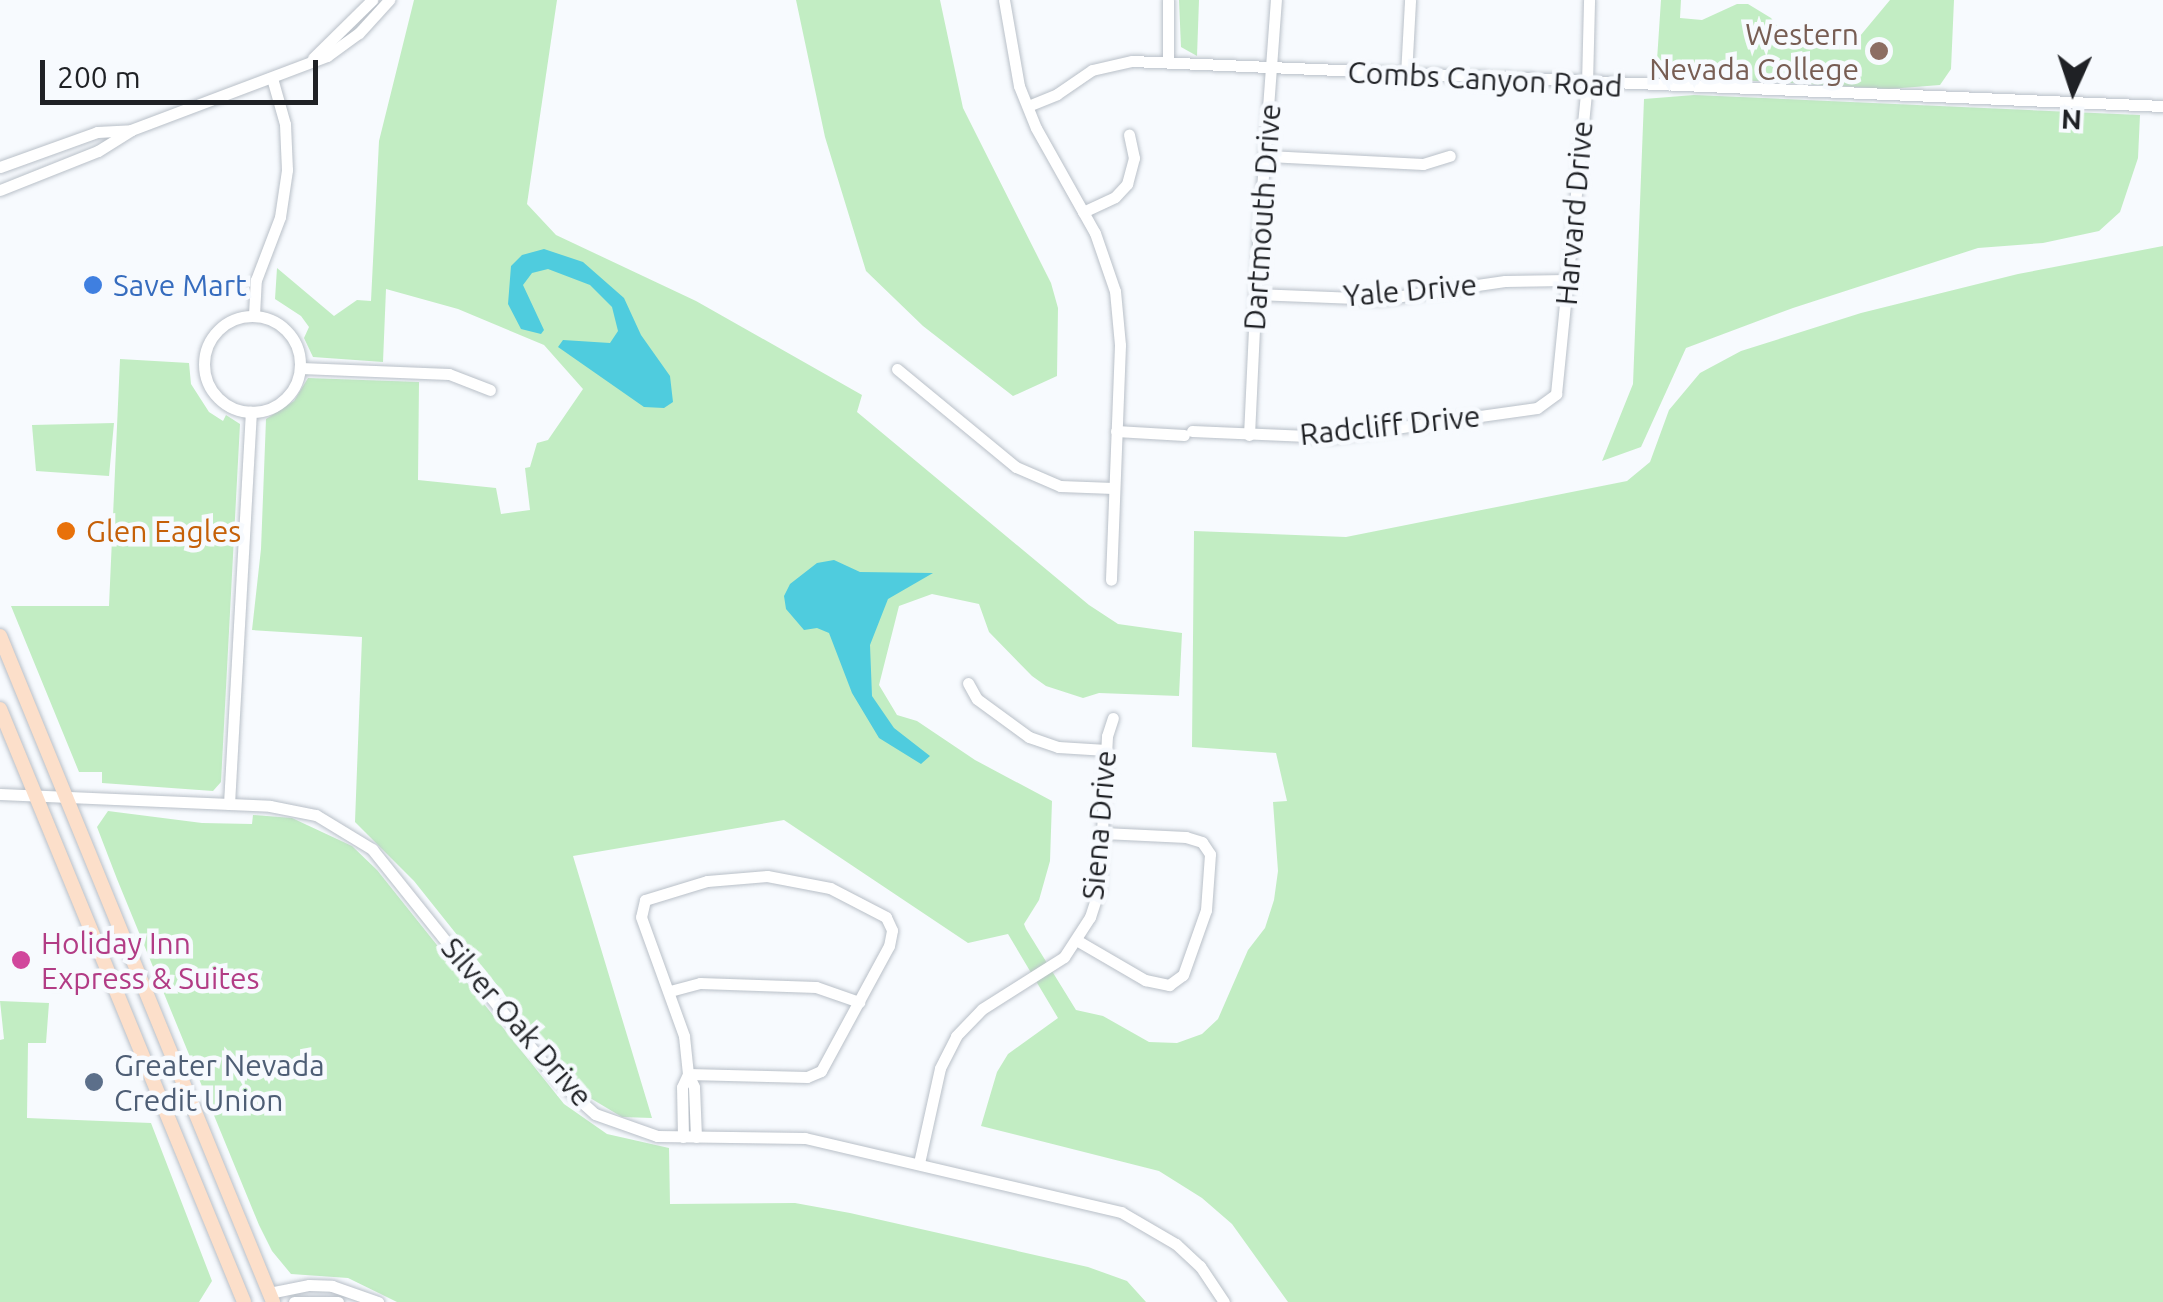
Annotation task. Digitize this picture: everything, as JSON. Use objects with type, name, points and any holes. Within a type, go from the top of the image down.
[{"type":"main road","points":[[0,636],[50,796],[248,1302],[271,1298],[50,796],[0,709]]},
{"type":"street","points":[[314,58],[372,0]]},
{"type":"street","points":[[0,190],[98,151],[131,130],[337,50],[389,0]]},
{"type":"street","points":[[1004,0],[1019,86],[1108,264],[1115,291],[1120,345],[1111,580]]},
{"type":"street","points":[[1168,0],[1168,62]]},
{"type":"street","name":"Dartmouth Drive","points":[[1250,434],[1255,294],[1268,156],[1276,0]]},
{"type":"street","points":[[1406,75],[1410,0]]},
{"type":"street","name":"Harvard Drive","points":[[1562,366],[1566,280],[1587,84],[1588,0]]},
{"type":"street","name":"Combs Canyon Road","points":[[1028,106],[1110,64],[1168,62],[1587,84],[2163,106]]},
{"type":"street","points":[[254,315],[256,280],[280,216],[287,170],[285,124],[272,78]]},
{"type":"street","points":[[0,167],[97,132],[131,130]]},
{"type":"street","points":[[1083,212],[1115,197],[1127,184],[1134,158],[1128,136]]},
{"type":"street","points":[[1268,156],[1423,164],[1450,156]]},
{"type":"street","name":"Yale Drive","points":[[1255,294],[1381,298],[1504,281],[1566,280]]},
{"type":"street","points":[[254,315],[267,317],[289,332],[301,368],[285,400],[252,412],[217,397],[210,387],[204,362],[219,328],[254,315]]},
{"type":"street","name":"Radcliff Drive","points":[[1116,431],[1331,436],[1537,408],[1556,394],[1562,366]]},
{"type":"street","points":[[301,368],[449,374],[490,390]]},
{"type":"street","points":[[897,369],[1016,467],[1060,486],[1113,488]]},
{"type":"street","points":[[229,804],[252,412]]},
{"type":"street","points":[[968,683],[977,700],[1030,737],[1058,747],[1106,750]]},
{"type":"street","name":"Siena Drive","points":[[919,1163],[940,1068],[956,1036],[982,1009],[1043,973],[1078,940],[1100,890],[1106,750],[1112,718]]},
{"type":"street","name":"Silver Oak Drive","points":[[0,794],[292,809],[357,836],[389,868],[575,1099],[628,1129],[689,1137],[804,1138],[919,1163],[1135,1219],[1188,1255],[1224,1302]]},
{"type":"street","points":[[1078,940],[1145,980],[1170,986],[1183,975],[1206,910],[1210,854],[1202,842],[1186,837],[1103,833]]},
{"type":"street","points":[[688,1074],[812,1076],[824,1068],[891,940],[889,920],[830,888],[768,876],[707,881],[646,900],[641,917],[670,991],[684,1036],[688,1074],[694,1087],[689,1137]]},
{"type":"street","points":[[670,991],[700,982],[816,987],[859,1002]]},
{"type":"street","points":[[271,1298],[309,1285],[332,1286],[378,1302]]},
{"type":"street","points":[[294,1302],[338,1302]]},
{"type":"green space","points":[[414,0],[557,0],[527,204],[556,235],[696,301],[862,395],[857,412],[1089,605],[1118,624],[1182,633],[1179,696],[1099,693],[1083,698],[1046,686],[1032,676],[989,632],[979,604],[932,594],[899,606],[879,685],[897,715],[917,721],[975,760],[1052,801],[1050,861],[1039,900],[1024,924],[1026,929],[1076,1010],[1103,1016],[1149,1042],[1177,1043],[1202,1034],[1218,1019],[1248,950],[1265,928],[1274,900],[1278,871],[1273,802],[1287,801],[1276,753],[1192,747],[1194,531],[1346,537],[1627,481],[1650,462],[1669,410],[1700,373],[1741,351],[1861,313],[2018,274],[2163,246],[2163,1302],[1288,1302],[1232,1224],[1202,1198],[1159,1171],[981,1126],[997,1072],[1008,1054],[1058,1018],[1008,934],[968,943],[784,820],[573,856],[652,1118],[622,1117],[585,1095],[414,881],[355,822],[362,637],[252,630],[261,549],[266,419],[294,401],[308,378],[419,382],[418,480],[496,488],[501,514],[530,510],[525,468],[530,467],[537,443],[548,440],[583,389],[544,345],[458,309],[386,289],[383,362],[313,357],[304,338],[309,327],[301,316],[275,299],[277,268],[334,316],[357,300],[371,301],[379,141]]},
{"type":"green space","points":[[796,0],[940,0],[963,108],[1051,283],[1058,308],[1057,376],[1013,396],[923,326],[866,271],[825,137]]},
{"type":"green space","points":[[1179,0],[1199,0],[1197,56],[1181,47]]},
{"type":"green space","points":[[1661,0],[1681,0],[1680,18],[1702,20],[1737,4],[1748,4],[1771,18],[1789,41],[1828,48],[1855,42],[1890,0],[1954,0],[1951,69],[1940,85],[1889,89],[1656,75]]},
{"type":"green space","points":[[1694,95],[2140,115],[2138,158],[2120,212],[2099,231],[2043,243],[1978,248],[1793,308],[1686,348],[1641,447],[1602,461],[1633,384],[1644,99]]},
{"type":"green space","points":[[120,359],[189,363],[191,384],[209,412],[223,421],[226,415],[240,424],[221,782],[213,791],[102,783],[102,772],[79,772],[11,606],[109,606]]},
{"type":"green space","points":[[114,423],[109,476],[36,471],[32,425]]},
{"type":"green space","points":[[108,811],[202,823],[252,824],[253,815],[292,818],[352,846],[377,870],[564,1104],[607,1134],[669,1148],[670,1204],[795,1203],[850,1213],[1088,1267],[1127,1281],[1146,1302],[397,1302],[348,1278],[291,1274],[272,1251],[259,1225],[117,879],[97,827]]},
{"type":"green space","points":[[0,1001],[49,1003],[46,1043],[28,1043],[27,1118],[151,1123],[212,1281],[199,1302],[0,1302],[0,1040],[4,1039]]},
{"type":"water","points":[[544,249],[583,262],[624,298],[641,335],[670,376],[673,402],[664,408],[644,407],[558,347],[563,340],[610,343],[618,331],[612,307],[590,285],[548,269],[532,273],[523,285],[544,330],[541,334],[521,329],[508,304],[511,266],[522,255]]},
{"type":"water","points":[[834,560],[860,572],[933,573],[888,599],[870,645],[872,696],[894,728],[930,756],[921,764],[879,738],[852,693],[829,633],[817,628],[804,630],[786,609],[784,596],[790,584],[817,563]]},
{"type":"place","name":"Western Nevada College","points":[[1879,51]]},
{"type":"place","name":"Save Mart","points":[[93,285]]},
{"type":"place","name":"Glen Eagles","points":[[66,531]]},
{"type":"place","name":"Holiday Inn Express & Suites","points":[[21,960]]},
{"type":"place","name":"Greater Nevada Credit Union","points":[[94,1082]]}]
